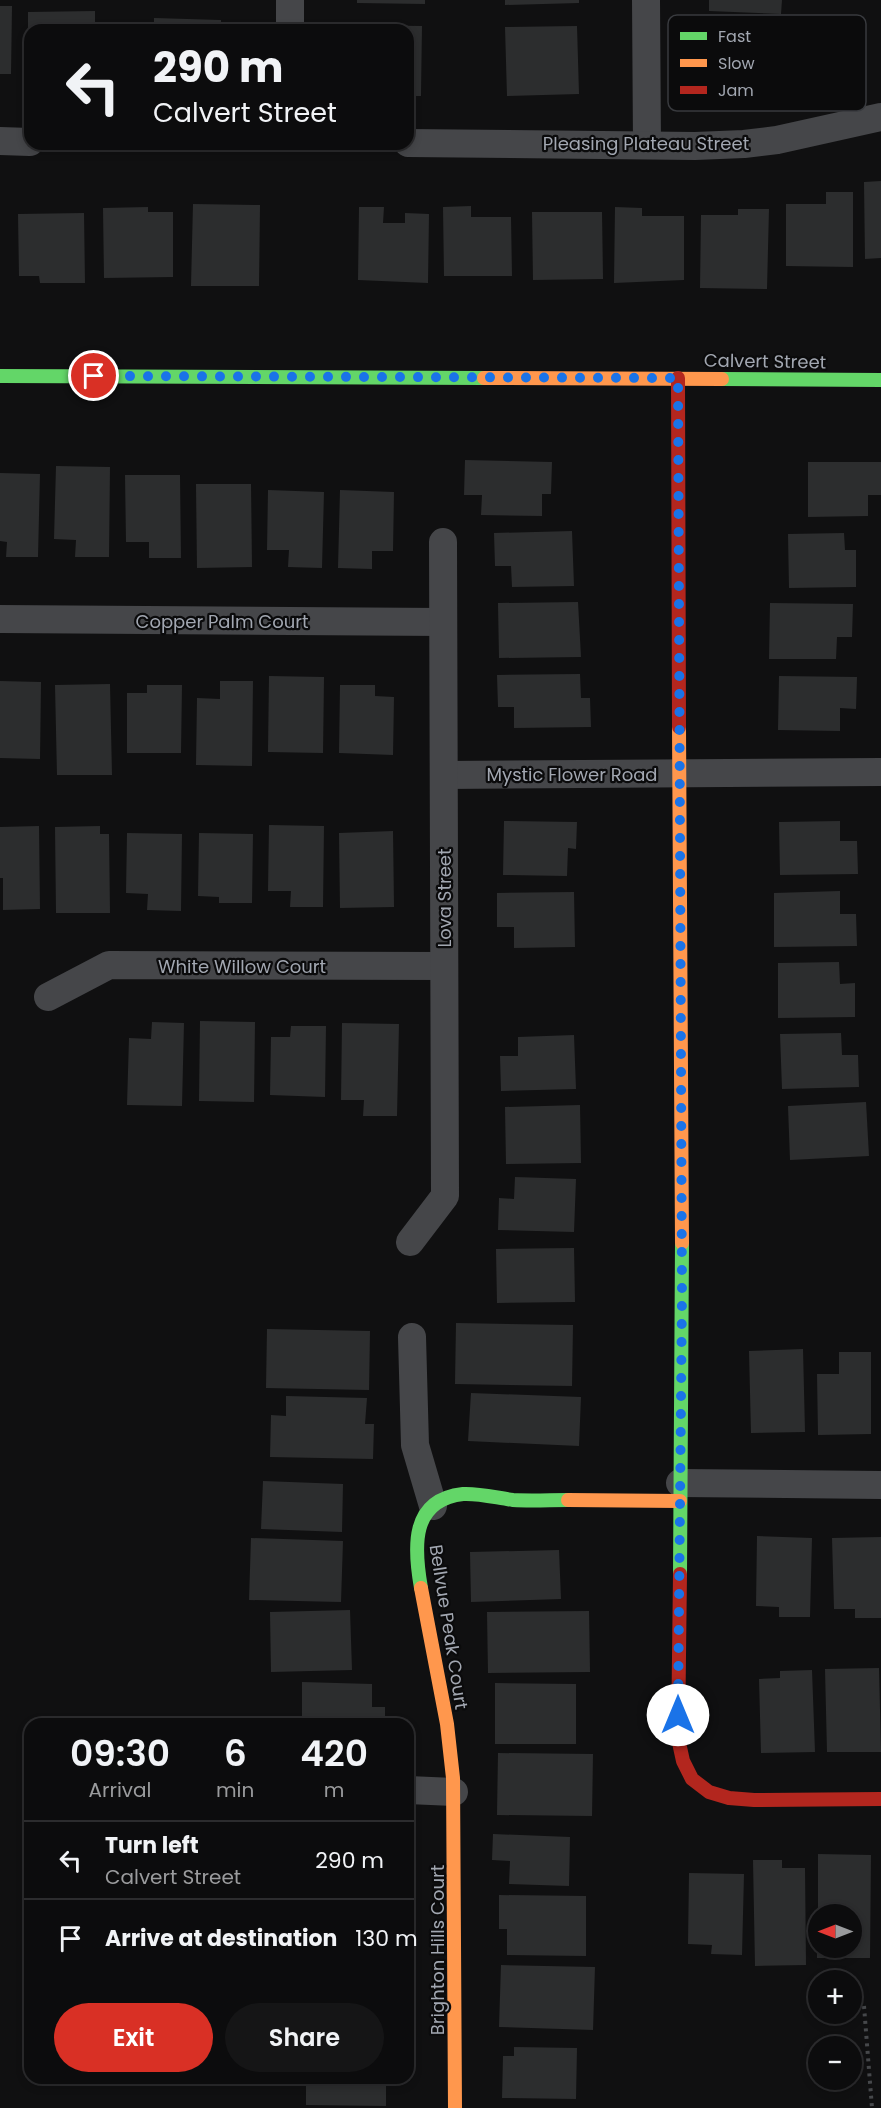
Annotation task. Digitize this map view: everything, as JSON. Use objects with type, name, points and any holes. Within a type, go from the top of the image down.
[{"type":"street","points":[[290,0],[290,24]]},
{"type":"street","points":[[646,0],[647,145]]},
{"type":"street","name":"Pleasing Plateau Street","points":[[414,143],[724,145],[777,140],[881,117]]},
{"type":"street","points":[[0,141],[24,142]]},
{"type":"street","name":"Calvert Street","points":[[0,376],[881,380]]},
{"type":"street","points":[[678,378],[682,1295],[678,1738],[683,1761],[692,1779],[709,1792],[729,1798],[753,1800],[881,1799]]},
{"type":"street","name":"Lova Street","points":[[411,1242],[445,1196],[443,542]]},
{"type":"street","name":"Copper Palm Court","points":[[0,620],[443,622]]},
{"type":"street","name":"Mystic Flower Road","points":[[444,774],[881,772]]},
{"type":"street","name":"White Willow Court","points":[[48,996],[109,965],[444,966]]},
{"type":"street","points":[[412,1337],[415,1445],[433,1506],[443,1498],[465,1494],[516,1500],[881,1485]]},
{"type":"street","name":"Bellvue Peak Court","points":[[433,1506],[424,1515],[419,1525],[416,1559],[447,1724],[454,1792]]},
{"type":"street","points":[[414,1790],[454,1792]]},
{"type":"street","name":"Brighton Hills Court","points":[[454,1792],[455,2108]]},
{"type":"path","points":[[864,2006],[872,2108]]},
{"type":"building","points":[[357,0],[425,0],[425,4],[357,3]]},
{"type":"building","points":[[505,0],[579,0],[579,3],[505,5]]},
{"type":"building","points":[[709,0],[782,0],[781,14],[709,11]]},
{"type":"building","points":[[0,6],[12,6],[11,74],[0,74]]},
{"type":"building","points":[[95,11],[95,24],[28,24],[28,12]]},
{"type":"building","points":[[154,18],[221,20],[221,24],[154,24]]},
{"type":"building","points":[[414,26],[422,26],[421,96],[414,96]]},
{"type":"building","points":[[577,26],[579,94],[507,96],[505,27]]},
{"type":"building","points":[[881,181],[881,258],[865,259],[864,182]]},
{"type":"building","points":[[826,192],[853,192],[853,267],[786,266],[786,204],[826,204]]},
{"type":"building","points":[[193,204],[260,205],[259,286],[191,286]]},
{"type":"building","points":[[471,206],[471,217],[511,217],[512,276],[444,276],[443,207]]},
{"type":"building","points":[[148,207],[148,212],[173,212],[173,277],[104,278],[103,208]]},
{"type":"building","points":[[359,207],[384,207],[383,223],[405,223],[405,213],[429,214],[428,283],[358,280]]},
{"type":"building","points":[[615,207],[642,208],[642,216],[684,216],[684,280],[614,283]]},
{"type":"building","points":[[738,209],[769,209],[767,289],[700,288],[701,215],[738,215]]},
{"type":"building","points":[[532,212],[602,212],[603,279],[533,280]]},
{"type":"building","points":[[84,213],[85,283],[40,283],[39,276],[19,276],[18,214]]},
{"type":"building","points":[[465,460],[552,462],[551,494],[542,494],[542,516],[481,515],[482,495],[464,495]]},
{"type":"building","points":[[808,462],[881,462],[881,495],[868,495],[868,516],[808,517]]},
{"type":"building","points":[[56,466],[110,467],[109,557],[75,557],[76,540],[54,539]]},
{"type":"building","points":[[0,473],[40,474],[38,557],[6,557],[7,542],[0,541]]},
{"type":"building","points":[[125,475],[180,475],[181,558],[149,558],[149,542],[126,542]]},
{"type":"building","points":[[196,484],[251,484],[252,567],[197,568]]},
{"type":"building","points":[[268,490],[324,492],[322,568],[288,567],[289,550],[267,550]]},
{"type":"building","points":[[340,490],[394,492],[393,551],[372,551],[372,569],[338,568]]},
{"type":"building","points":[[572,531],[574,586],[512,587],[511,566],[495,566],[494,533]]},
{"type":"building","points":[[844,533],[845,550],[856,550],[856,587],[789,588],[788,534]]},
{"type":"building","points":[[578,602],[581,657],[499,658],[498,603]]},
{"type":"building","points":[[770,603],[853,604],[852,637],[837,637],[836,659],[769,659]]},
{"type":"building","points":[[580,674],[581,698],[590,698],[591,727],[514,728],[514,707],[498,707],[497,675]]},
{"type":"building","points":[[269,676],[324,677],[323,753],[268,752]]},
{"type":"building","points":[[779,676],[857,677],[856,709],[840,708],[840,731],[778,730]]},
{"type":"building","points":[[0,681],[41,682],[40,759],[0,758]]},
{"type":"building","points":[[220,681],[253,681],[252,766],[196,765],[197,698],[220,699]]},
{"type":"building","points":[[110,684],[112,775],[57,775],[55,685]]},
{"type":"building","points":[[147,685],[182,685],[181,753],[127,753],[127,693],[147,693]]},
{"type":"building","points":[[340,685],[375,685],[375,696],[394,697],[393,755],[339,753]]},
{"type":"building","points":[[504,821],[577,822],[576,849],[568,848],[567,876],[503,875]]},
{"type":"building","points":[[840,821],[840,841],[857,841],[858,874],[780,875],[779,822]]},
{"type":"building","points":[[269,825],[324,826],[323,907],[290,907],[291,891],[268,891]]},
{"type":"building","points":[[39,826],[40,909],[3,910],[3,878],[0,878],[0,827]]},
{"type":"building","points":[[100,826],[100,834],[109,834],[110,913],[56,913],[55,827]]},
{"type":"building","points":[[393,831],[394,907],[340,908],[339,833]]},
{"type":"building","points":[[127,833],[182,834],[181,911],[147,910],[148,894],[126,893]]},
{"type":"building","points":[[199,833],[253,834],[252,903],[219,903],[219,897],[198,896]]},
{"type":"building","points":[[840,891],[840,914],[856,914],[857,946],[774,947],[774,893]]},
{"type":"building","points":[[574,892],[575,947],[514,948],[514,927],[497,927],[497,893]]},
{"type":"building","points":[[839,962],[840,984],[855,983],[855,1017],[778,1018],[778,963]]},
{"type":"building","points":[[200,1021],[255,1022],[254,1102],[199,1101]]},
{"type":"building","points":[[152,1022],[184,1023],[182,1106],[127,1105],[129,1038],[151,1039]]},
{"type":"building","points":[[342,1023],[399,1024],[397,1116],[363,1116],[364,1100],[341,1100]]},
{"type":"building","points":[[291,1026],[326,1026],[325,1097],[270,1095],[271,1037],[290,1037]]},
{"type":"building","points":[[841,1033],[842,1055],[858,1055],[859,1087],[782,1089],[780,1034]]},
{"type":"building","points":[[574,1035],[576,1089],[501,1091],[500,1056],[518,1056],[518,1037]]},
{"type":"building","points":[[866,1102],[869,1156],[790,1160],[788,1106]]},
{"type":"building","points":[[580,1105],[581,1163],[506,1164],[505,1107]]},
{"type":"building","points":[[515,1177],[576,1179],[574,1232],[498,1230],[499,1198],[514,1199]]},
{"type":"building","points":[[574,1248],[575,1302],[497,1303],[496,1249]]},
{"type":"building","points":[[456,1323],[573,1325],[572,1386],[455,1384]]},
{"type":"building","points":[[267,1329],[370,1331],[369,1390],[266,1388]]},
{"type":"building","points":[[803,1349],[805,1432],[751,1433],[749,1351]]},
{"type":"building","points":[[839,1352],[871,1352],[871,1434],[818,1435],[817,1374],[839,1374]]},
{"type":"building","points":[[471,1393],[581,1397],[579,1446],[468,1441]]},
{"type":"building","points":[[286,1396],[367,1398],[365,1424],[374,1424],[373,1459],[270,1457],[271,1415],[286,1416]]},
{"type":"building","points":[[263,1481],[343,1484],[342,1532],[261,1529]]},
{"type":"building","points":[[757,1536],[812,1538],[810,1617],[779,1617],[779,1607],[756,1606]]},
{"type":"building","points":[[881,1537],[881,1618],[855,1618],[855,1609],[834,1609],[832,1538]]},
{"type":"building","points":[[251,1538],[343,1541],[341,1602],[249,1600]]},
{"type":"building","points":[[559,1550],[561,1599],[471,1602],[470,1552]]},
{"type":"building","points":[[350,1610],[352,1670],[271,1672],[270,1612]]},
{"type":"building","points":[[589,1611],[590,1672],[488,1673],[487,1612]]},
{"type":"building","points":[[879,1668],[881,1752],[827,1752],[825,1669]]},
{"type":"building","points":[[812,1670],[815,1752],[761,1753],[759,1679],[780,1678],[780,1671]]},
{"type":"building","points":[[302,1682],[372,1684],[372,1707],[385,1707],[385,1718],[302,1718]]},
{"type":"building","points":[[495,1683],[576,1684],[576,1744],[495,1744]]},
{"type":"building","points":[[498,1753],[593,1754],[592,1816],[497,1815]]},
{"type":"building","points":[[493,1834],[570,1837],[569,1886],[509,1884],[510,1861],[492,1860]]},
{"type":"building","points":[[818,1854],[871,1855],[870,1958],[862,1958],[862,1904],[818,1904]]},
{"type":"building","points":[[753,1860],[782,1860],[782,1868],[805,1868],[806,1965],[755,1966]]},
{"type":"building","points":[[689,1873],[744,1874],[742,1955],[711,1954],[712,1945],[688,1944]]},
{"type":"building","points":[[499,1895],[586,1896],[586,1956],[507,1955],[507,1929],[499,1929]]},
{"type":"building","points":[[501,1965],[595,1967],[593,2030],[499,2027]]},
{"type":"building","points":[[514,2047],[577,2048],[576,2099],[502,2098],[503,2056],[514,2056]]},
{"type":"building","points":[[306,2084],[386,2084],[386,2106],[306,2105]]},
{"type":"traffic: fast","points":[[0,376],[484,378]]},
{"type":"traffic: fast","points":[[722,379],[881,380]]},
{"type":"traffic: fast","points":[[680,1574],[682,1243]]},
{"type":"traffic: fast","points":[[421,1588],[417,1557],[420,1528],[425,1516],[433,1506],[446,1498],[463,1494],[513,1500],[568,1500]]},
{"type":"traffic: slow","points":[[484,378],[722,379]]},
{"type":"traffic: slow","points":[[679,727],[682,1243]]},
{"type":"traffic: slow","points":[[568,1500],[680,1501]]},
{"type":"traffic: slow","points":[[421,1588],[447,1724],[453,1778],[455,2108]]},
{"type":"traffic: jam","points":[[678,378],[679,727]]},
{"type":"traffic: jam","points":[[680,1574],[678,1738],[683,1761],[692,1779],[709,1792],[729,1798],[754,1800],[881,1799]]},
{"type":"route","points":[[94,376],[678,378],[682,1319],[678,1715]]}]
